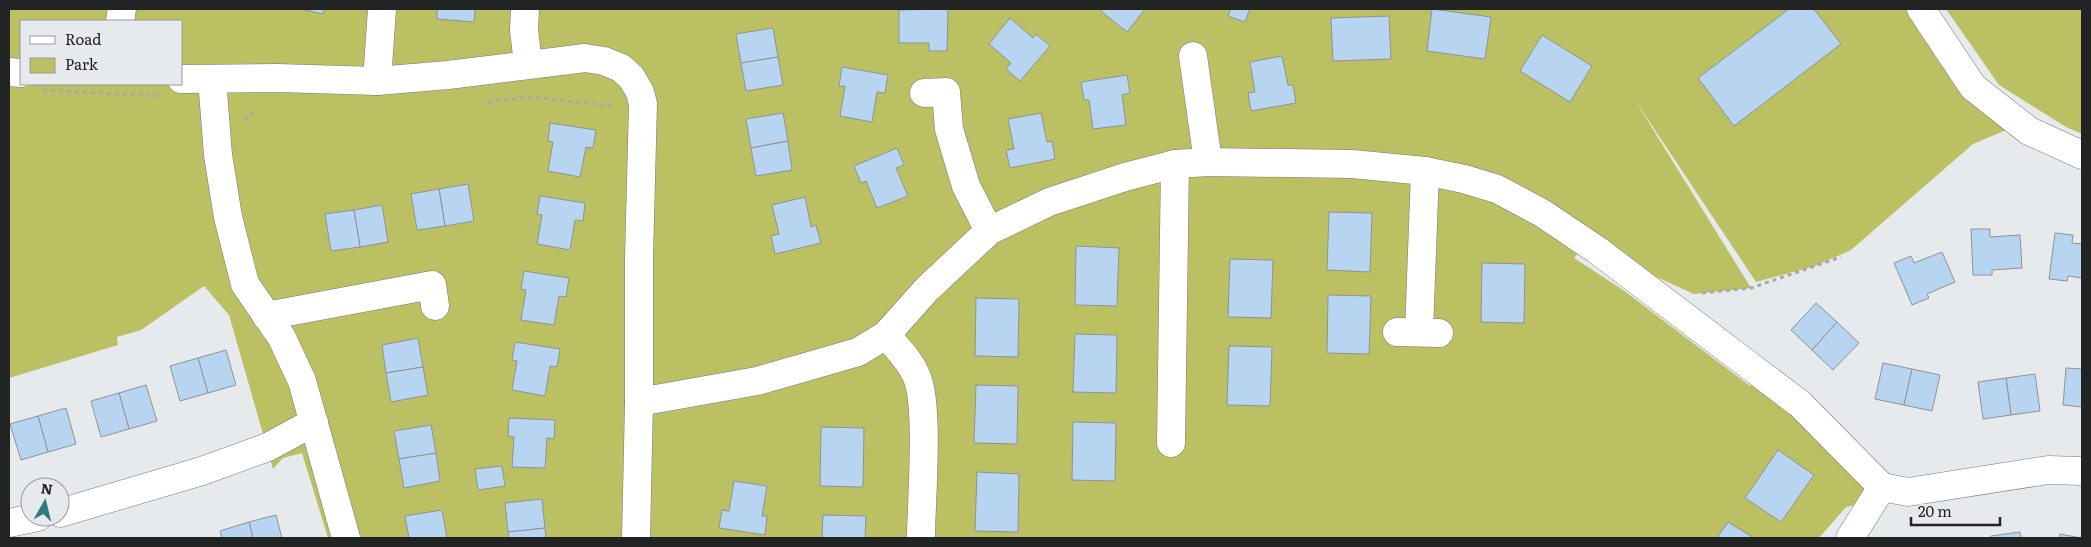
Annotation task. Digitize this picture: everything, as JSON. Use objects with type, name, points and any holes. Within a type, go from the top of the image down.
[{"type":"street","points":[[377,81],[382,9]]},
{"type":"street","points":[[526,9],[524,30],[528,64]]},
{"type":"street","points":[[1921,9],[1973,88],[2029,131],[2082,156]]},
{"type":"street","points":[[1193,56],[1208,162]]},
{"type":"street","points":[[171,88],[212,79],[278,78],[377,81],[448,75],[585,58],[604,61],[622,68],[640,92],[643,115],[639,257],[639,402],[636,538]]},
{"type":"street","points":[[212,79],[218,155],[228,217],[245,284],[282,338],[302,381],[346,538]]},
{"type":"street","points":[[942,92],[949,129],[966,186],[989,231]]},
{"type":"street","points":[[639,402],[757,381],[858,352],[886,335],[928,289],[989,231],[1049,202],[1125,177],[1175,164],[1208,162],[1352,164],[1425,170],[1497,189],[1542,213],[1597,250],[1800,404],[1882,487],[1908,492],[2048,470],[2082,471]]},
{"type":"street","points":[[1171,443],[1175,164]]},
{"type":"street","points":[[1418,333],[1425,170]]},
{"type":"street","points":[[266,316],[432,285],[435,306]]},
{"type":"street","points":[[886,335],[905,355],[917,376],[923,404],[921,538]]},
{"type":"street","points":[[70,510],[202,471],[268,447],[314,422]]},
{"type":"street","points":[[1850,538],[1882,487]]},
{"type":"path","points":[[110,85],[171,88]]},
{"type":"path","points":[[480,102],[531,98],[614,106]]},
{"type":"path","points":[[239,125],[253,110],[263,107]]},
{"type":"path","points":[[1694,294],[1751,288],[1841,257]]},
{"type":"green space","points":[[9,9],[1920,9],[2023,123],[1973,144],[1851,250],[1815,266],[1756,282],[1633,97],[1751,288],[1694,294],[1597,250],[1587,243],[1574,258],[1623,290],[1750,386],[1754,378],[1882,487],[1874,501],[1846,507],[1819,538],[328,538],[302,453],[283,458],[273,469],[229,315],[204,286],[141,330],[117,337],[118,345],[9,378]]},
{"type":"green space","points":[[1946,9],[2082,9],[2082,134],[2066,127],[1999,85]]},
{"type":"building","points":[[301,9],[324,9],[323,14]]},
{"type":"building","points":[[437,9],[475,9],[474,22],[437,19]]},
{"type":"building","points":[[948,9],[947,51],[929,51],[929,43],[899,43],[899,10]]},
{"type":"building","points":[[1103,9],[1145,9],[1127,32],[1101,11]]},
{"type":"building","points":[[1231,9],[1250,9],[1245,22],[1228,16]]},
{"type":"building","points":[[1432,9],[1491,17],[1485,59],[1427,51]]},
{"type":"building","points":[[1789,9],[1814,9],[1841,44],[1734,126],[1698,78]]},
{"type":"building","points":[[1389,16],[1391,59],[1333,61],[1331,18]]},
{"type":"building","points":[[1010,18],[1033,38],[1036,34],[1050,46],[1020,81],[1006,69],[1011,63],[989,44]]},
{"type":"building","points":[[773,28],[778,57],[741,63],[736,34]]},
{"type":"building","points":[[1542,35],[1592,66],[1570,102],[1520,71]]},
{"type":"building","points":[[1282,56],[1288,85],[1293,85],[1296,103],[1251,111],[1248,93],[1255,92],[1250,62]]},
{"type":"building","points":[[778,57],[783,85],[746,91],[741,63]]},
{"type":"building","points":[[842,67],[888,75],[885,93],[877,92],[872,122],[840,116],[845,86],[839,86]]},
{"type":"building","points":[[1127,75],[1130,93],[1122,95],[1126,125],[1093,129],[1089,100],[1084,100],[1081,82]]},
{"type":"building","points":[[783,113],[788,141],[751,148],[746,119]]},
{"type":"building","points":[[1041,113],[1047,142],[1052,141],[1055,159],[1010,168],[1006,150],[1014,149],[1008,119]]},
{"type":"building","points":[[550,123],[596,130],[593,148],[586,147],[580,177],[548,171],[553,142],[548,141]]},
{"type":"building","points":[[788,141],[792,170],[756,176],[751,148]]},
{"type":"building","points":[[897,148],[904,165],[896,168],[908,196],[877,208],[866,181],[861,183],[854,166]]},
{"type":"building","points":[[468,184],[474,221],[445,226],[439,189]]},
{"type":"building","points":[[439,189],[445,226],[417,230],[411,194]]},
{"type":"building","points":[[540,196],[585,203],[583,221],[575,220],[570,250],[537,244],[542,215],[537,214]]},
{"type":"building","points":[[805,197],[811,227],[816,225],[821,243],[775,254],[771,236],[779,234],[772,205]]},
{"type":"building","points":[[382,205],[388,242],[360,247],[354,210]]},
{"type":"building","points":[[354,210],[360,247],[331,251],[325,214]]},
{"type":"building","points":[[1329,212],[1372,213],[1370,272],[1327,270]]},
{"type":"building","points":[[1971,229],[1990,229],[1990,237],[2020,235],[2022,268],[1992,270],[1992,275],[1973,275]]},
{"type":"building","points":[[2055,233],[2073,235],[2072,243],[2082,244],[2082,278],[2068,276],[2067,281],[2049,279]]},
{"type":"building","points":[[1076,246],[1119,248],[1117,306],[1075,305]]},
{"type":"building","points":[[1942,252],[1955,282],[1927,294],[1929,298],[1912,305],[1894,263],[1911,256],[1914,263]]},
{"type":"building","points":[[1230,259],[1273,260],[1271,318],[1228,317]]},
{"type":"building","points":[[1482,263],[1525,264],[1524,323],[1481,322]]},
{"type":"building","points":[[524,271],[569,278],[566,297],[559,296],[554,325],[521,320],[526,290],[521,289]]},
{"type":"building","points":[[1328,295],[1371,296],[1369,354],[1327,353]]},
{"type":"building","points":[[976,298],[1019,299],[1018,357],[975,356]]},
{"type":"building","points":[[1816,303],[1837,322],[1812,350],[1791,330]]},
{"type":"building","points":[[1837,322],[1859,343],[1833,370],[1812,350]]},
{"type":"building","points":[[1075,334],[1117,335],[1116,393],[1073,392]]},
{"type":"building","points":[[418,338],[423,367],[386,373],[382,345]]},
{"type":"building","points":[[515,342],[560,349],[557,367],[550,366],[545,396],[512,390],[517,361],[512,360]]},
{"type":"building","points":[[1229,346],[1272,347],[1270,406],[1227,405]]},
{"type":"building","points":[[226,350],[236,385],[208,393],[198,358]]},
{"type":"building","points":[[198,358],[208,393],[180,401],[170,366]]},
{"type":"building","points":[[1883,363],[1912,369],[1904,405],[1875,399]]},
{"type":"building","points":[[423,367],[428,395],[391,402],[386,373]]},
{"type":"building","points":[[2066,368],[2082,369],[2082,407],[2063,405]]},
{"type":"building","points":[[1912,369],[1940,375],[1932,411],[1904,405]]},
{"type":"building","points":[[2035,374],[2040,411],[2011,415],[2006,378]]},
{"type":"building","points":[[2006,378],[2011,415],[1983,419],[1978,382]]},
{"type":"building","points":[[146,385],[157,421],[129,429],[119,393]]},
{"type":"building","points":[[976,385],[1018,386],[1017,444],[974,443]]},
{"type":"building","points":[[119,393],[129,429],[101,437],[91,401]]},
{"type":"building","points":[[66,408],[76,444],[48,452],[38,416]]},
{"type":"building","points":[[38,416],[48,452],[21,460],[10,424]]},
{"type":"building","points":[[509,418],[555,420],[554,439],[547,438],[545,468],[512,467],[514,437],[508,436]]},
{"type":"building","points":[[1073,422],[1116,423],[1115,481],[1072,480]]},
{"type":"building","points":[[431,425],[436,453],[399,459],[394,431]]},
{"type":"building","points":[[821,427],[864,428],[863,487],[820,486]]},
{"type":"building","points":[[1778,450],[1814,475],[1781,522],[1745,498]]},
{"type":"building","points":[[436,453],[440,481],[404,488],[399,459]]},
{"type":"building","points":[[502,466],[505,486],[478,490],[475,469]]},
{"type":"building","points":[[977,472],[1019,474],[1018,532],[975,531]]},
{"type":"building","points":[[734,481],[767,486],[762,516],[767,516],[765,535],[719,528],[722,510],[729,511]]},
{"type":"building","points":[[542,499],[545,528],[508,532],[505,503]]},
{"type":"building","points":[[442,510],[447,538],[409,538],[405,516]]},
{"type":"building","points":[[276,515],[282,538],[253,538],[249,522]]},
{"type":"building","points":[[823,515],[866,516],[865,538],[822,538]]},
{"type":"building","points":[[249,522],[253,538],[222,538],[220,531]]},
{"type":"building","points":[[1728,522],[1754,538],[1717,538]]},
{"type":"building","points":[[545,528],[546,538],[509,538],[508,532]]},
{"type":"building","points":[[2020,532],[2021,538],[1991,538],[1991,536]]},
{"type":"building","points":[[2060,534],[2081,538],[2059,538]]}]
